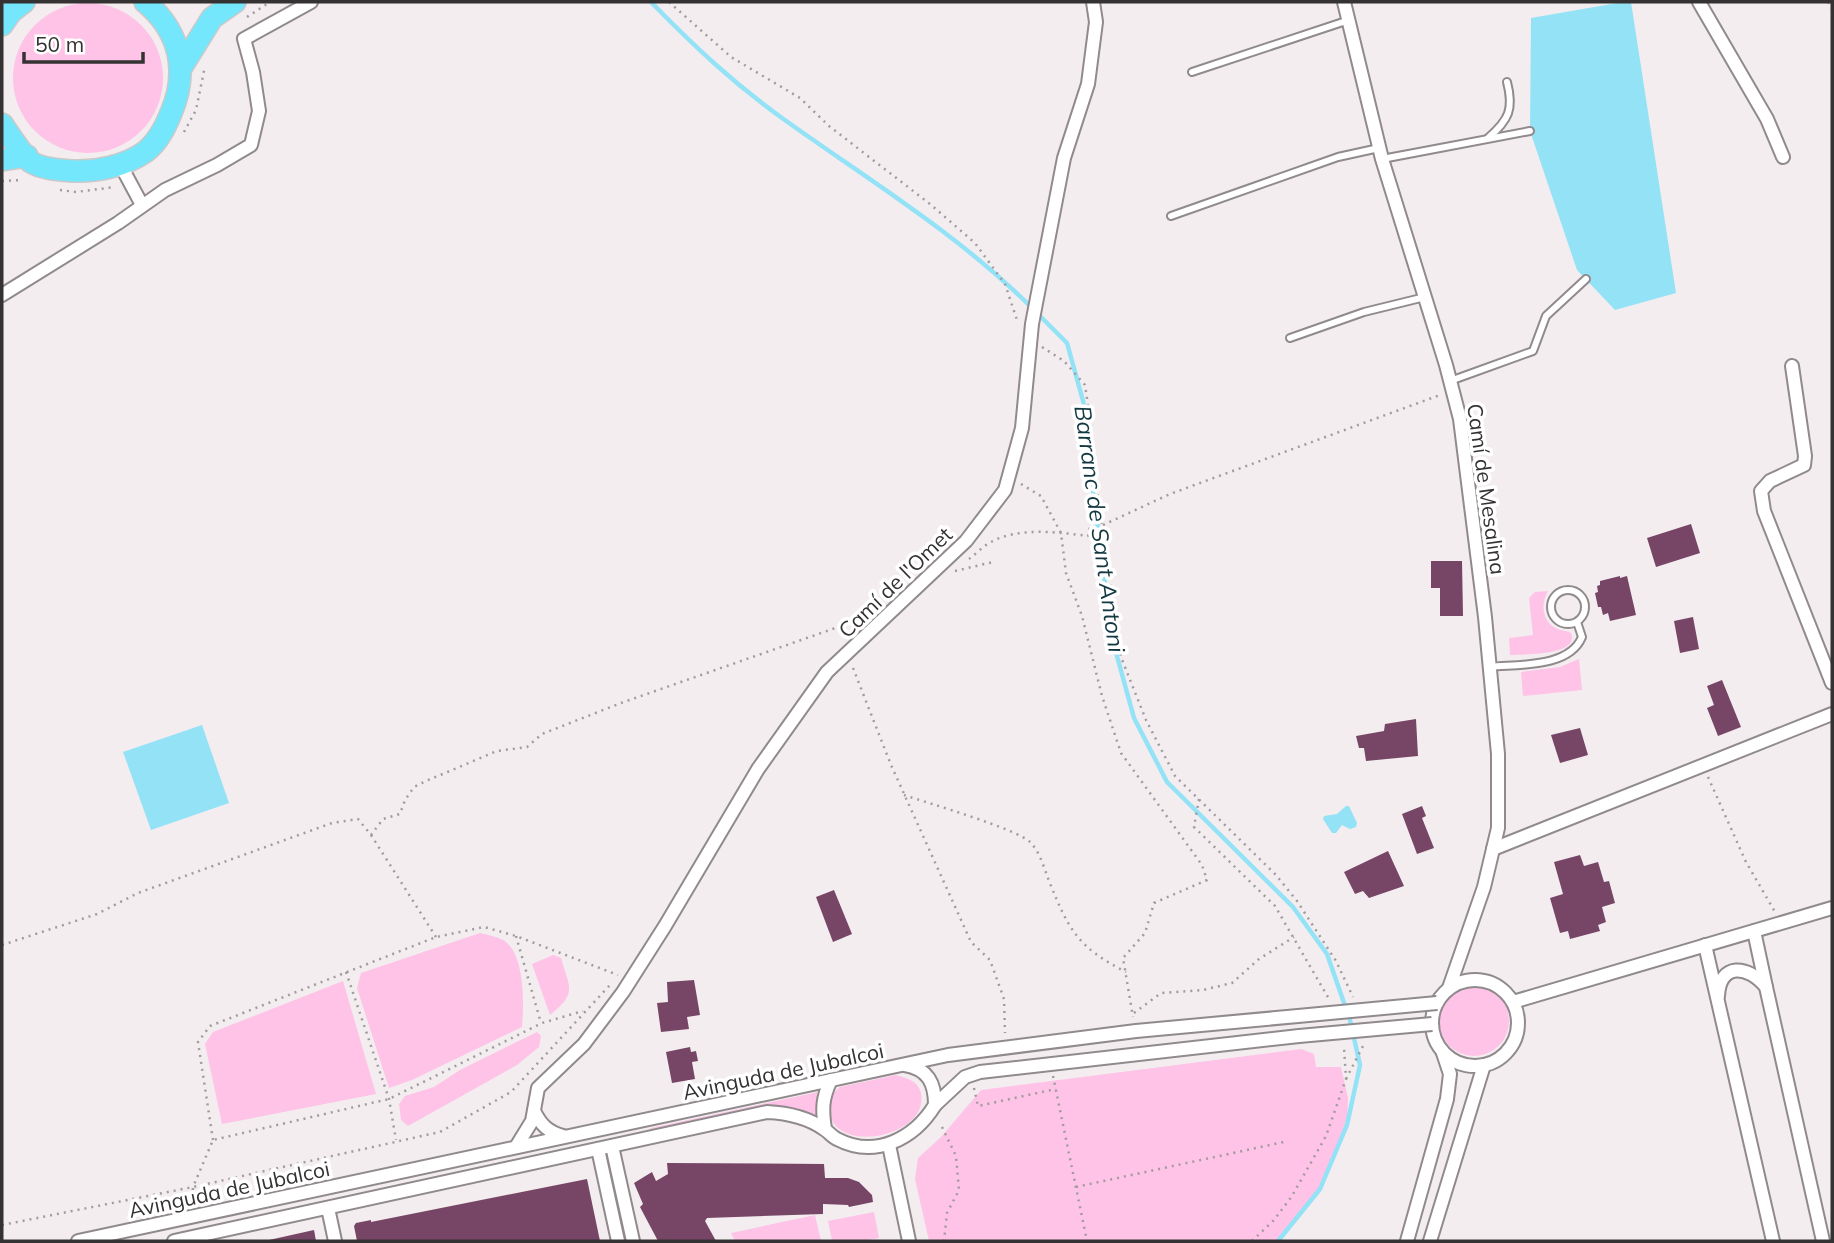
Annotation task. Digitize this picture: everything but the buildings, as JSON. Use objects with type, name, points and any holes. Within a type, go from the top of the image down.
[{"type":"main road","points":[[2,26],[11,12],[23,2]]},
{"type":"main road","points":[[2,124],[32,162],[60,170],[86,172],[120,163],[143,153],[166,127],[177,99],[181,68],[176,46],[168,29],[156,11],[145,2]]},
{"type":"main road","points":[[181,68],[212,18],[235,2]]},
{"type":"main road","points":[[2,160],[27,156]]},
{"type":"street","points":[[2,295],[118,223],[165,190],[251,145],[259,111],[244,39],[311,2]]},
{"type":"street","name":"Camí de l'Omet","points":[[516,1147],[532,1121],[538,1088],[584,1044],[631,981],[758,769],[827,672],[966,541],[1005,490],[1023,429],[1032,324],[1064,158],[1088,84],[1096,22],[1093,2]]},
{"type":"street","name":"Camí de Mesalina","points":[[1344,2],[1380,153],[1460,419],[1470,480],[1490,667],[1498,754],[1498,828],[1484,887],[1449,988]]},
{"type":"street","points":[[1699,2],[1767,119],[1783,158]]},
{"type":"street","points":[[120,163],[142,205]]},
{"type":"street","points":[[1792,366],[1804,465],[1770,481],[1761,491],[1764,511],[1832,683]]},
{"type":"street","points":[[1493,849],[1832,714]]},
{"type":"street","points":[[1513,1002],[1832,908]]},
{"type":"street","points":[[1754,931],[1824,1241]]},
{"type":"street","points":[[1705,945],[1773,1241]]},
{"type":"street","points":[[1717,996],[1718,984],[1726,975],[1737,970],[1748,971],[1758,977],[1766,987]]},
{"type":"street","points":[[1406,1241],[1447,1100],[1450,1074],[1443,1052],[1435,1039],[1432,1024],[1437,1003],[1449,988],[1461,982],[1474,979],[1488,981],[1500,987],[1513,1002],[1519,1022],[1516,1036],[1503,1055],[1484,1065],[1469,1066],[1455,1061],[1443,1052]]},
{"type":"street","points":[[905,1065],[1006,1046],[1437,1003]]},
{"type":"street","points":[[909,1241],[889,1145],[906,1136],[965,1077],[980,1072],[1299,1035],[1432,1024]]},
{"type":"street","name":"Avinguda de Jubalcoi","points":[[78,1241],[905,1065],[916,1067],[925,1073],[934,1087],[935,1105]]},
{"type":"street","points":[[1430,1241],[1484,1065]]},
{"type":"street","points":[[825,1129],[822,1111],[824,1094],[831,1080]]},
{"type":"street","points":[[534,1111],[539,1122],[551,1132],[566,1137]]},
{"type":"street","name":"Avinguda de Jubalcoi","points":[[174,1241],[767,1112],[806,1119],[845,1142],[866,1147],[889,1145]]},
{"type":"street","points":[[612,1146],[633,1241]]},
{"type":"street","points":[[597,1149],[618,1241]]},
{"type":"street","points":[[328,1208],[335,1241]]},
{"type":"lane","points":[[1192,72],[1349,20]]},
{"type":"lane","points":[[1487,139],[1502,126],[1510,113],[1511,97],[1507,82]]},
{"type":"lane","points":[[1171,216],[1338,157],[1487,139],[1530,131]]},
{"type":"lane","points":[[1452,386],[1533,351],[1546,316],[1586,279]]},
{"type":"lane","points":[[1290,338],[1364,312],[1425,297]]},
{"type":"lane","points":[[1560,592],[1577,592],[1585,602],[1584,613],[1577,622],[1561,623],[1553,616],[1551,605],[1560,592]]},
{"type":"lane","points":[[1490,667],[1546,661],[1572,653],[1582,637],[1577,622]]},
{"type":"path","points":[[669,2],[731,57],[800,98],[829,126],[930,204],[975,243],[1006,284],[1018,323],[1031,340],[1064,361],[1084,385],[1121,657],[1146,720],[1175,776],[1276,875],[1297,901],[1336,961],[1352,996]]},
{"type":"path","points":[[1828,2],[1832,9]]},
{"type":"path","points":[[1102,525],[1170,494],[1452,386]]},
{"type":"path","points":[[1009,477],[1041,496],[1061,533],[1066,573],[1082,616],[1102,696],[1121,753],[1202,865],[1207,880],[1154,903],[1145,933],[1123,958],[1133,1020]]},
{"type":"path","points":[[943,564],[970,559],[989,542],[1014,533],[1088,536],[1098,493]]},
{"type":"path","points":[[932,575],[993,562]]},
{"type":"path","points":[[371,835],[383,819],[400,814],[414,787],[426,780],[497,751],[527,747],[541,734],[621,703],[900,605]]},
{"type":"path","points":[[847,654],[904,795],[971,942],[990,960],[1004,999],[1006,1046]]},
{"type":"path","points":[[1701,766],[1714,786],[1746,862],[1782,923]]},
{"type":"path","points":[[904,795],[1006,830],[1030,842],[1039,856],[1075,937],[1098,956],[1126,972]]},
{"type":"path","points":[[1194,827],[1199,799]]},
{"type":"path","points":[[2,945],[97,914],[138,893],[332,823],[358,819],[436,937]]},
{"type":"path","points":[[190,1217],[194,1187],[213,1140],[198,1042],[210,1026],[436,937],[484,927],[516,936],[631,981]]},
{"type":"path","points":[[516,936],[541,1023]]},
{"type":"path","points":[[1133,1014],[1161,993],[1203,990],[1232,983],[1259,959],[1294,937]]},
{"type":"path","points":[[346,972],[389,1100],[396,1141]]},
{"type":"path","points":[[2,1225],[194,1187],[440,1132],[511,1092],[607,985],[631,981]]},
{"type":"path","points":[[213,1140],[389,1100],[541,1023],[585,1011]]},
{"type":"path","points":[[1346,1079],[1364,1047],[1362,1034]]},
{"type":"path","points":[[1053,1075],[1087,1241]]},
{"type":"path","points":[[974,1088],[978,1106],[1056,1089]]},
{"type":"path","points":[[942,1127],[956,1156],[960,1190],[947,1213],[944,1241]]},
{"type":"path","points":[[1076,1186],[1284,1142]]},
{"type":"shaded area","points":[[88,3],[117,9],[141,25],[157,49],[163,78],[157,107],[141,131],[117,147],[88,153],[59,147],[35,131],[19,107],[13,78],[19,49],[35,25],[59,9]]},
{"type":"shaded area","points":[[1548,591],[1544,602],[1546,619],[1554,627],[1571,633],[1572,641],[1560,650],[1510,655],[1509,638],[1533,635],[1529,598],[1535,592]]},
{"type":"shaded area","points":[[1579,659],[1582,690],[1523,696],[1521,672],[1560,667]]},
{"type":"shaded area","points":[[480,933],[506,942],[517,959],[523,995],[522,1027],[412,1080],[389,1088],[357,988],[361,973]]},
{"type":"shaded area","points":[[553,955],[561,958],[569,990],[559,1008],[550,1015],[532,964]]},
{"type":"shaded area","points":[[343,981],[376,1094],[222,1124],[205,1044],[213,1032]]},
{"type":"shaded area","points":[[1474,986],[1499,996],[1509,1021],[1499,1046],[1474,1056],[1449,1046],[1439,1021],[1449,996]]},
{"type":"shaded area","points":[[537,1032],[541,1036],[539,1047],[517,1065],[408,1126],[401,1120],[399,1104],[405,1096],[434,1087],[460,1070]]},
{"type":"shaded area","points":[[1301,1049],[1314,1054],[1316,1067],[1341,1067],[1348,1098],[1347,1125],[1320,1189],[1278,1241],[929,1241],[915,1179],[918,1158],[941,1137],[981,1090]]},
{"type":"shaded area","points":[[896,1075],[915,1083],[920,1089],[920,1108],[912,1120],[883,1135],[866,1137],[850,1134],[837,1127],[829,1107],[830,1099],[840,1087]]},
{"type":"shaded area","points":[[818,1092],[816,1117],[781,1107],[649,1130],[651,1128]]},
{"type":"shaded area","points":[[874,1212],[879,1238],[832,1241],[828,1221]]},
{"type":"shaded area","points":[[815,1215],[821,1241],[735,1241],[731,1233]]},
{"type":"water","points":[[1631,2],[1676,293],[1615,310],[1577,270],[1530,131],[1531,18]]},
{"type":"water","points":[[202,725],[229,803],[151,830],[123,752]]},
{"type":"water","points":[[1349,806],[1357,823],[1356,827],[1350,829],[1342,825],[1336,833],[1332,833],[1323,819],[1324,816],[1337,814]]},
{"type":"waterway","name":"Barranc de Sant Antoni","points":[[651,2],[747,91],[942,231],[1032,308]]},
{"type":"waterway","name":"Barranc de Sant Antoni","points":[[1038,314],[1067,343],[1085,408],[1112,638],[1134,718],[1167,782],[1293,907],[1327,954],[1350,1020],[1360,1065],[1347,1125],[1320,1189],[1278,1241]]}]
